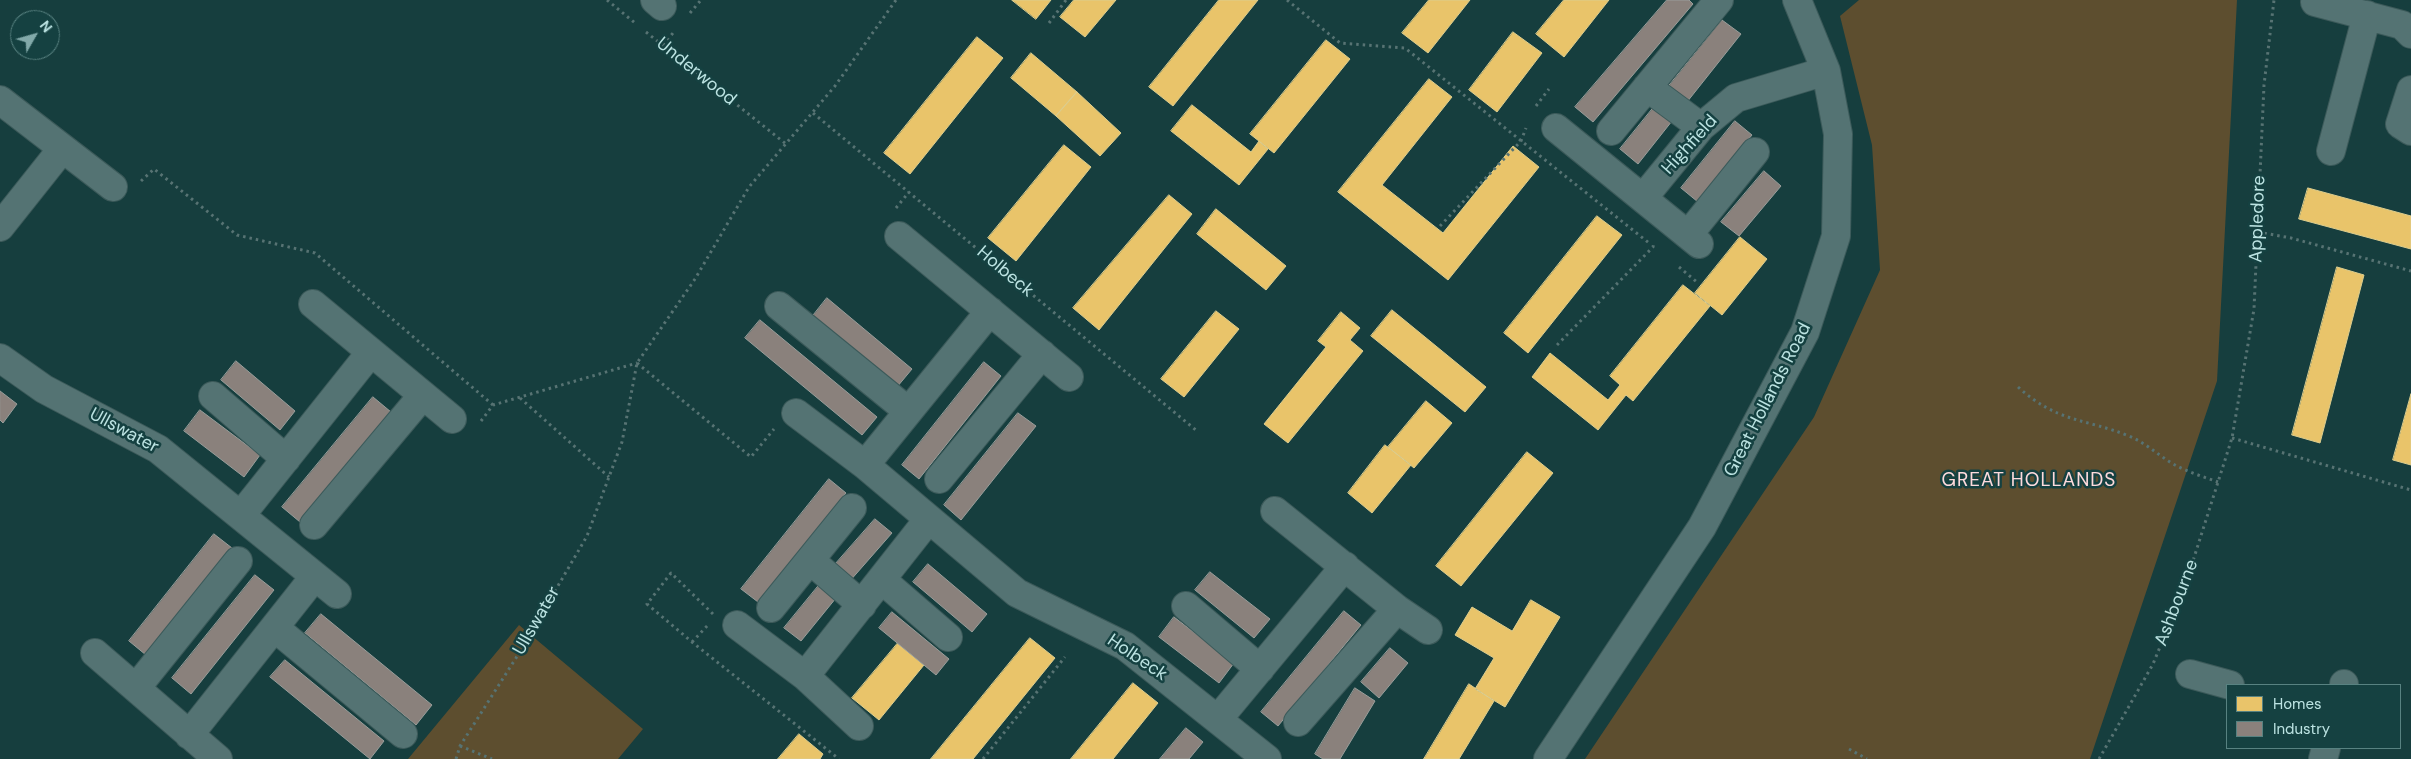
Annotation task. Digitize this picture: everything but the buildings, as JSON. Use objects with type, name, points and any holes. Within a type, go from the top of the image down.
[{"type":"street","points":[[1611,131],[1719,0]]},
{"type":"street","name":"Great Hollands Road","points":[[1548,759],[1702,527],[1804,332],[1836,236],[1838,134],[1826,71],[1797,0]]},
{"type":"street","points":[[2315,2],[2402,25],[2411,34]]},
{"type":"street","points":[[2331,151],[2367,15]]},
{"type":"street","name":"Highfield","points":[[1643,198],[1701,127],[1736,98],[1826,71]]},
{"type":"street","points":[[1647,87],[1701,127]]},
{"type":"street","points":[[2411,90],[2400,124],[2411,130]]},
{"type":"street","points":[[4,111],[62,149],[113,187]]},
{"type":"street","points":[[1556,128],[1694,240],[1755,152]]},
{"type":"street","points":[[0,227],[62,149]]},
{"type":"street","points":[[899,236],[1069,377]]},
{"type":"street","points":[[313,304],[423,395],[464,423]]},
{"type":"street","points":[[779,306],[908,410]]},
{"type":"street","points":[[865,465],[990,311]]},
{"type":"street","points":[[241,515],[371,352]]},
{"type":"street","points":[[939,479],[1042,354]]},
{"type":"street","name":"Ullswater","points":[[0,358],[44,389],[158,449],[337,594]]},
{"type":"street","points":[[314,525],[423,395]]},
{"type":"street","points":[[213,396],[286,459]]},
{"type":"street","name":"Holbeck","points":[[796,413],[865,465],[1017,593],[1125,646],[1218,718],[1267,759]]},
{"type":"street","points":[[771,608],[852,508]]},
{"type":"street","points":[[1275,511],[1397,609],[1428,630]]},
{"type":"street","points":[[806,676],[928,520]]},
{"type":"street","points":[[810,560],[862,605]]},
{"type":"street","points":[[136,688],[238,561]]},
{"type":"street","points":[[1218,718],[1345,566]]},
{"type":"street","points":[[190,735],[315,576]]},
{"type":"street","points":[[882,580],[948,637]]},
{"type":"street","points":[[1186,606],[1260,669]]},
{"type":"street","points":[[1298,722],[1397,609]]},
{"type":"street","points":[[736,625],[806,676],[859,726]]},
{"type":"street","points":[[274,628],[403,734]]},
{"type":"street","points":[[94,654],[218,759]]},
{"type":"street","points":[[2190,674],[2226,684]]},
{"type":"path","name":"Underwood","points":[[606,0],[786,144]]},
{"type":"path","points":[[464,423],[493,406],[637,363],[695,279],[749,187],[835,86],[896,0]]},
{"type":"path","points":[[1049,23],[1066,0]]},
{"type":"path","points":[[1286,0],[1340,43],[1405,48],[1661,253]]},
{"type":"path","name":"Appledore","points":[[2232,438],[2254,309],[2264,85],[2274,0]]},
{"type":"path","points":[[1534,109],[1548,89]]},
{"type":"path","name":"Holbeck","points":[[813,113],[1197,430]]},
{"type":"path","points":[[1440,226],[1521,141],[1528,125]]},
{"type":"path","points":[[113,187],[134,188],[154,169],[237,235],[315,253],[493,406]]},
{"type":"path","points":[[2258,232],[2291,238],[2411,271]]},
{"type":"path","points":[[1558,345],[1653,247]]},
{"type":"path","points":[[1676,265],[1698,282]]},
{"type":"path","points":[[637,363],[751,457],[781,422],[796,413]]},
{"type":"path","name":"Ullswater","points":[[456,759],[460,746],[516,658],[587,536],[622,442],[637,363]]},
{"type":"path","points":[[2018,387],[2041,406],[2053,412],[2071,420],[2129,436],[2149,446],[2174,464],[2218,482]]},
{"type":"path","points":[[520,398],[609,477]]},
{"type":"path","points":[[2232,438],[2411,490]]},
{"type":"path","name":"Ashbourne","points":[[2099,759],[2153,664],[2185,586],[2232,438]]},
{"type":"path","points":[[692,642],[709,623]]},
{"type":"path","points":[[983,759],[1065,657]]},
{"type":"path","points":[[460,746],[492,759]]},
{"type":"path","points":[[1849,749],[1867,759]]},
{"type":"shaded area","points":[[1859,0],[2237,0],[2217,381],[2090,759],[1585,759],[1814,417],[1880,270],[1872,145],[1840,16]]},
{"type":"shaded area","points":[[519,625],[643,729],[618,759],[408,759]]},
{"type":"district","name":"GREAT HOLLANDS","points":[[2029,481]]}]
